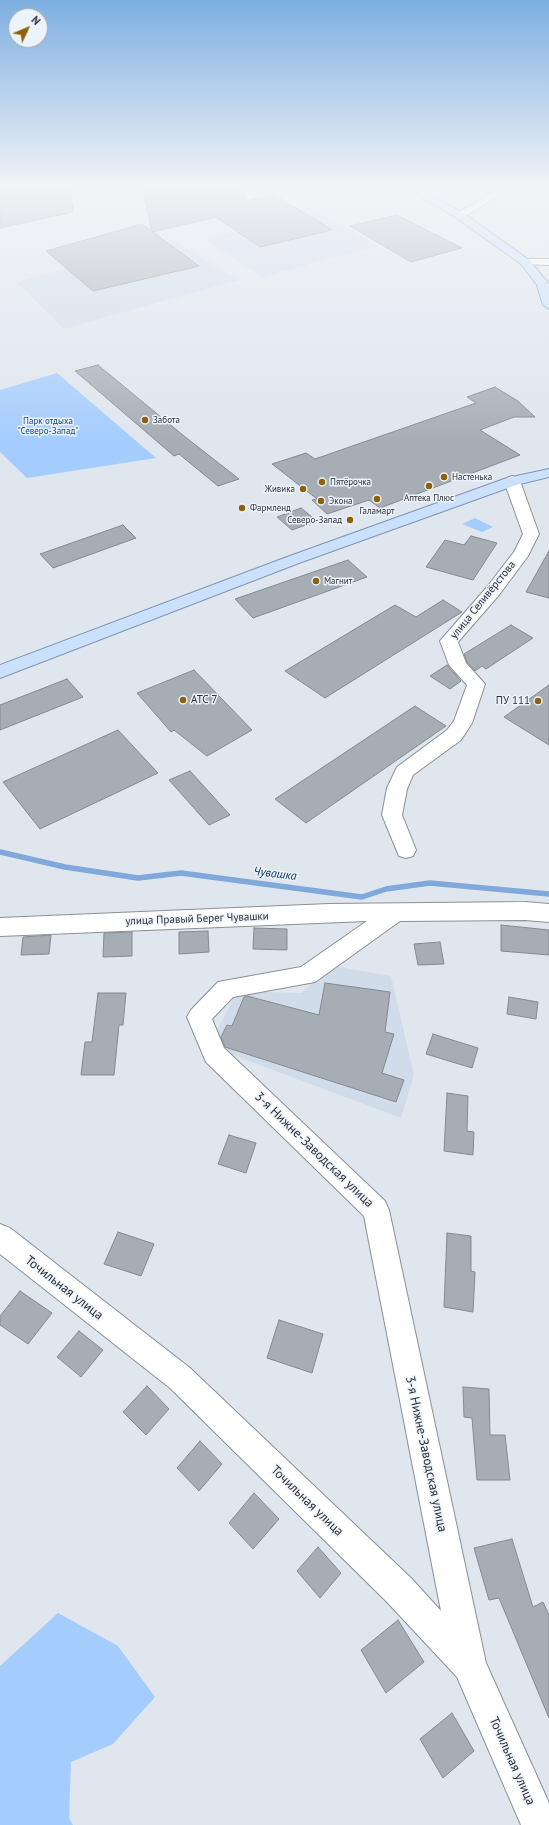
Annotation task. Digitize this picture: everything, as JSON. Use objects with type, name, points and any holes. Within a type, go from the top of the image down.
[{"type":"main road","points":[[534,273],[543,284],[549,305]]},
{"type":"main road","points":[[0,672],[293,560],[512,481],[549,473]]},
{"type":"street","name":"улица Селивёрстова","points":[[406,850],[392,815],[397,788],[402,781],[404,772],[454,735],[464,723],[476,684],[458,665],[449,641],[493,591],[522,553],[532,534],[512,481]]},
{"type":"street","name":"улица Правый Берег Чувашки","points":[[0,927],[329,913],[549,913]]},
{"type":"street","name":"3-я Нижне-Заводская улица","points":[[395,913],[307,975],[226,989],[199,1017],[215,1055],[376,1210],[469,1665]]},
{"type":"street","name":"Точильная улица","points":[[0,1237],[180,1378],[399,1590],[469,1665],[540,1825]]},
{"type":"shaded area","points":[[49,273],[227,273],[238,280],[64,329],[17,282]]},
{"type":"shaded area","points":[[256,273],[276,273],[262,277]]},
{"type":"shaded area","points":[[333,966],[391,976],[414,1075],[401,1118],[209,1046],[237,991],[301,993]]},
{"type":"green space","name":"Парк отдыха \"Северо-Запад\"","points":[[57,373],[156,458],[27,478],[0,452],[0,390]]},
{"type":"green space","points":[[475,518],[493,527],[482,532],[462,524]]},
{"type":"green space","points":[[58,1613],[118,1646],[155,1697],[113,1744],[71,1762],[69,1818],[73,1825],[0,1825],[0,1666]]},
{"type":"building","points":[[72,273],[169,273],[93,291]]},
{"type":"building","points":[[98,365],[239,479],[218,486],[179,454],[174,456],[75,371]]},
{"type":"building","points":[[495,387],[518,401],[535,417],[514,417],[480,430],[520,455],[380,508],[369,500],[327,514],[312,500],[317,499],[272,464],[306,453],[315,459],[476,403],[467,397]]},
{"type":"building","points":[[301,508],[317,521],[292,530],[277,517]]},
{"type":"building","points":[[123,525],[136,538],[53,568],[40,554]]},
{"type":"building","points":[[471,536],[497,543],[473,580],[426,567],[445,540],[464,545]]},
{"type":"building","points":[[549,551],[549,598],[526,592]]},
{"type":"building","points":[[348,560],[367,577],[253,618],[235,599]]},
{"type":"building","points":[[443,600],[462,612],[325,698],[285,671],[395,605],[416,617]]},
{"type":"building","points":[[511,625],[533,638],[486,669],[482,666],[475,671],[467,662],[464,654]]},
{"type":"building","points":[[447,665],[461,681],[450,689],[430,676]]},
{"type":"building","name":"АТС 7","points":[[194,670],[252,730],[207,756],[174,730],[171,732],[137,693]]},
{"type":"building","points":[[67,679],[83,697],[0,730],[0,705]]},
{"type":"building","name":"ПУ 111","points":[[549,685],[549,745],[504,717]]},
{"type":"building","points":[[415,706],[446,726],[306,823],[275,799]]},
{"type":"building","points":[[118,730],[158,773],[40,829],[3,782]]},
{"type":"building","points":[[190,771],[230,815],[209,825],[169,780]]},
{"type":"building","points":[[501,925],[549,930],[549,955],[501,951]]},
{"type":"building","points":[[254,928],[287,929],[287,950],[253,949]]},
{"type":"building","points":[[208,931],[209,952],[179,954],[179,932]]},
{"type":"building","points":[[132,932],[132,956],[103,957],[104,933]]},
{"type":"building","points":[[51,935],[49,954],[21,955],[23,937]]},
{"type":"building","points":[[440,942],[444,964],[418,965],[414,944]]},
{"type":"building","points":[[325,983],[390,992],[385,1032],[394,1034],[382,1073],[404,1080],[396,1102],[225,1047],[221,1037],[227,1025],[232,1026],[244,997],[247,996],[319,1015]]},
{"type":"building","points":[[98,993],[126,993],[123,1025],[119,1025],[114,1075],[81,1075],[85,1042],[92,1042]]},
{"type":"building","points":[[509,997],[538,1002],[536,1019],[507,1014]]},
{"type":"building","points":[[433,1034],[478,1048],[472,1068],[426,1054]]},
{"type":"building","points":[[447,1093],[468,1096],[467,1131],[474,1132],[473,1155],[444,1151]]},
{"type":"building","points":[[229,1135],[256,1143],[246,1173],[218,1164]]},
{"type":"building","points":[[118,1232],[154,1244],[141,1276],[104,1264]]},
{"type":"building","points":[[447,1233],[471,1236],[471,1271],[475,1272],[473,1312],[444,1307]]},
{"type":"building","points":[[20,1291],[52,1313],[28,1344],[0,1325],[0,1316]]},
{"type":"building","points":[[279,1320],[323,1334],[312,1373],[267,1358]]},
{"type":"building","points":[[79,1331],[103,1350],[81,1377],[57,1357]]},
{"type":"building","points":[[147,1386],[169,1409],[146,1435],[123,1412]]},
{"type":"building","points":[[463,1387],[489,1389],[490,1435],[505,1435],[510,1480],[477,1480],[472,1418],[464,1417]]},
{"type":"building","points":[[200,1441],[222,1464],[199,1491],[177,1468]]},
{"type":"building","points":[[254,1493],[279,1519],[253,1549],[229,1523]]},
{"type":"building","points":[[512,1539],[533,1607],[543,1602],[549,1615],[549,1718],[499,1598],[489,1600],[474,1548]]},
{"type":"building","points":[[318,1547],[341,1573],[320,1598],[297,1571]]},
{"type":"building","points":[[398,1620],[424,1662],[386,1693],[361,1650]]},
{"type":"building","points":[[452,1713],[474,1751],[443,1778],[420,1739]]},
{"type":"waterway","name":"Чувашка","points":[[0,852],[65,867],[138,878],[181,873],[362,897],[386,889],[430,883],[549,894]]},
{"type":"place","name":"Забота","points":[[145,420]]},
{"type":"place","name":"Настенька","points":[[444,477]]},
{"type":"place","name":"Пятёрочка","points":[[322,482]]},
{"type":"place","name":"Аптека Плюс","points":[[429,486]]},
{"type":"place","name":"Живика","points":[[303,489]]},
{"type":"place","name":"Галамарт","points":[[377,499]]},
{"type":"place","name":"Экона","points":[[321,501]]},
{"type":"place","name":"Фармленд","points":[[242,508]]},
{"type":"place","name":"Северо-Запад","points":[[350,520]]},
{"type":"place","name":"Магнит","points":[[316,581]]},
{"type":"place","name":"АТС 7","points":[[183,700]]},
{"type":"place","name":"ПУ 111","points":[[538,701]]}]
